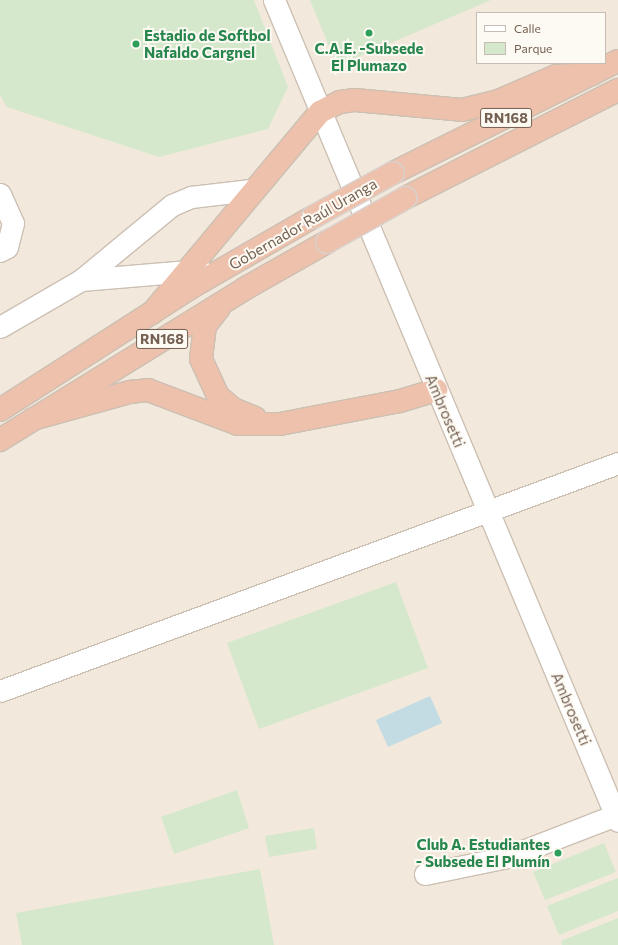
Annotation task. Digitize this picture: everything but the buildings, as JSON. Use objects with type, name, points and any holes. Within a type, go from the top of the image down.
[{"type":"highway","name":"Gobernador Raúl Uranga","points":[[0,410],[152,313],[313,217],[393,173],[618,61]]},
{"type":"highway","points":[[152,313],[251,190],[320,112],[340,102],[355,100],[462,110],[498,101],[556,76],[592,74]]},
{"type":"highway","name":"Gobernador Raúl Uranga","points":[[0,440],[246,288],[327,242],[405,198],[618,90]]},
{"type":"highway","points":[[246,288],[211,313],[202,340],[201,359],[218,396],[233,409],[280,424]]},
{"type":"highway","points":[[33,419],[130,392],[148,390],[238,424],[280,424],[400,401],[436,390]]},
{"type":"street","name":"Ambrosetti","points":[[274,0],[436,390],[617,818]]},
{"type":"street","points":[[0,327],[81,280],[172,205],[191,197],[251,190]]},
{"type":"street","points":[[0,194],[13,223],[7,247],[0,251]]},
{"type":"street","points":[[81,280],[226,268]]},
{"type":"street","points":[[0,691],[487,509],[618,463]]},
{"type":"street","points":[[425,874],[507,857],[617,818]]},
{"type":"shaded area","points":[[0,0],[618,0],[618,945],[0,945]]},
{"type":"green space","name":"Estadio de Softbol Nafaldo Cargnel","points":[[0,0],[254,0],[288,87],[268,129],[159,157],[7,107],[0,95]]},
{"type":"green space","name":"C.A.E. -Subsede El Plumazo","points":[[310,0],[491,0],[337,66]]},
{"type":"green space","points":[[396,582],[428,668],[259,729],[227,643]]},
{"type":"green space","points":[[237,790],[249,828],[174,854],[161,817]]},
{"type":"green space","points":[[314,828],[317,849],[269,857],[265,836]]},
{"type":"green space","points":[[604,843],[616,872],[545,900],[533,872]]},
{"type":"green space","points":[[260,869],[274,945],[22,945],[16,913]]},
{"type":"green space","points":[[618,878],[618,911],[559,935],[547,906]]},
{"type":"green space","points":[[618,918],[618,945],[562,945],[561,941]]},
{"type":"water","points":[[430,696],[442,723],[388,747],[376,720]]},
{"type":"place","name":"C.A.E. -Subsede El Plumazo","points":[[369,33]]},
{"type":"place","name":"Estadio de Softbol Nafaldo Cargnel","points":[[136,44]]},
{"type":"place","name":"Club A. Estudiantes - Subsede El Plumín","points":[[558,853]]}]
